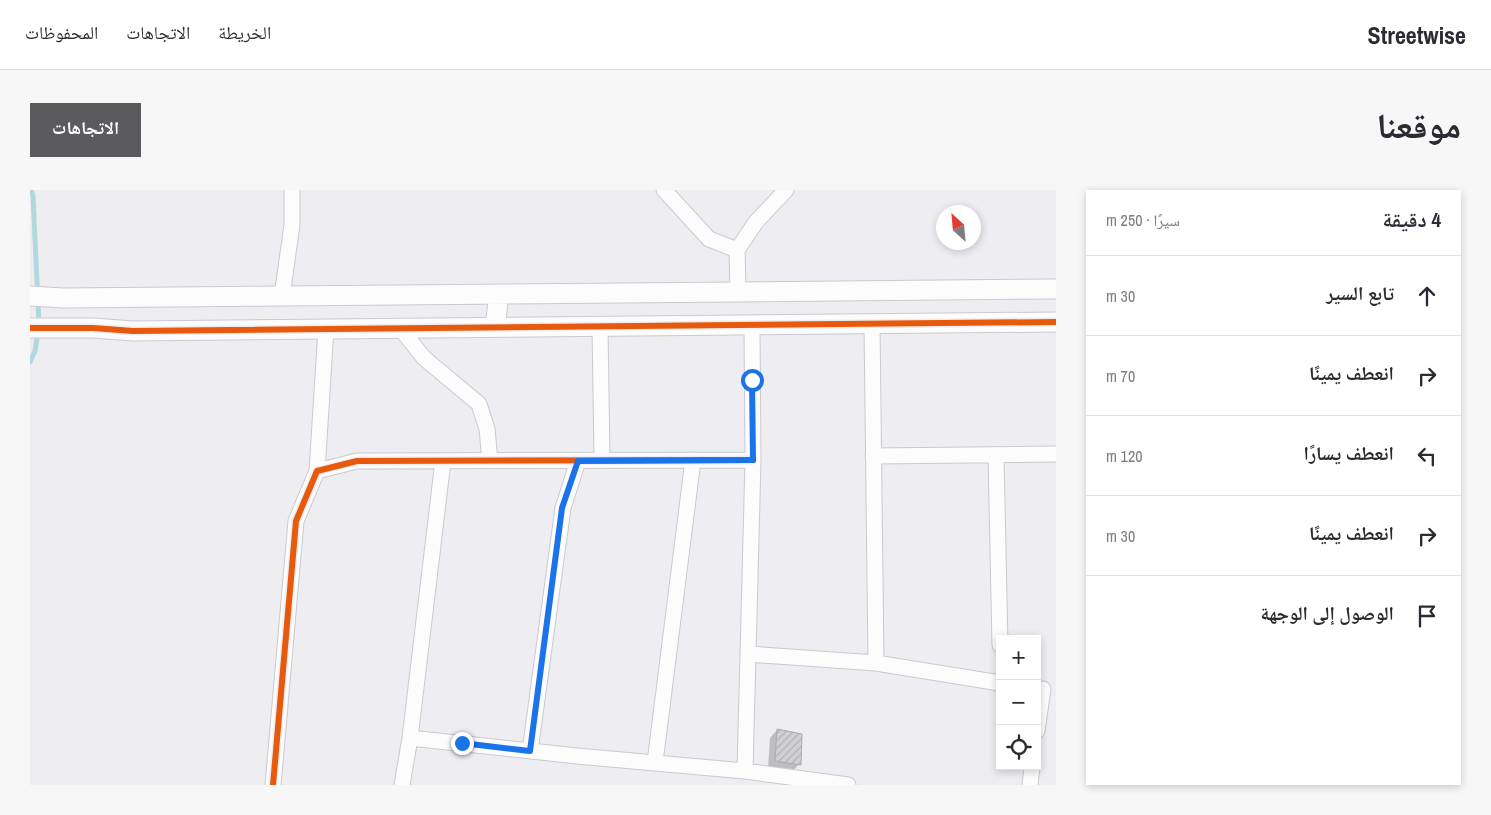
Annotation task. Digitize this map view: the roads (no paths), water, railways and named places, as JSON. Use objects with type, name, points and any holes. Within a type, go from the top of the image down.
[{"type":"street","points":[[282,296],[292,225],[292,190]]},
{"type":"street","points":[[664,190],[709,239],[737,250]]},
{"type":"street","points":[[738,292],[737,250],[756,222],[786,190]]},
{"type":"street","points":[[30,296],[92,298],[1056,289]]},
{"type":"street","points":[[1006,322],[1008,290]]},
{"type":"street","points":[[495,327],[499,294]]},
{"type":"street","points":[[92,298],[93,328]]},
{"type":"street","points":[[30,328],[93,328],[133,331],[1056,322]]},
{"type":"street","points":[[872,324],[876,663]]},
{"type":"street","points":[[745,771],[753,460],[752,325]]},
{"type":"street","points":[[600,326],[602,460]]},
{"type":"street","points":[[400,328],[424,358],[479,404],[487,429],[490,461]]},
{"type":"street","points":[[273,785],[296,521],[317,471],[326,329]]},
{"type":"street","points":[[873,456],[1056,454]]},
{"type":"street","points":[[996,455],[1000,635]]},
{"type":"street","points":[[655,762],[693,460]]},
{"type":"street","points":[[317,471],[358,461],[753,460]]},
{"type":"street","points":[[402,785],[410,738],[443,461]]},
{"type":"street","points":[[530,751],[562,508],[578,461]]},
{"type":"street","points":[[748,654],[876,663],[996,682]]},
{"type":"street","points":[[1038,725],[1045,689]]},
{"type":"street","points":[[410,738],[745,771],[839,784]]},
{"type":"street","points":[[1030,785],[1032,770]]},
{"type":"waterway","points":[[31,190],[33,196],[39,324]]},
{"type":"waterway","points":[[30,362],[35,351],[38,332]]}]
